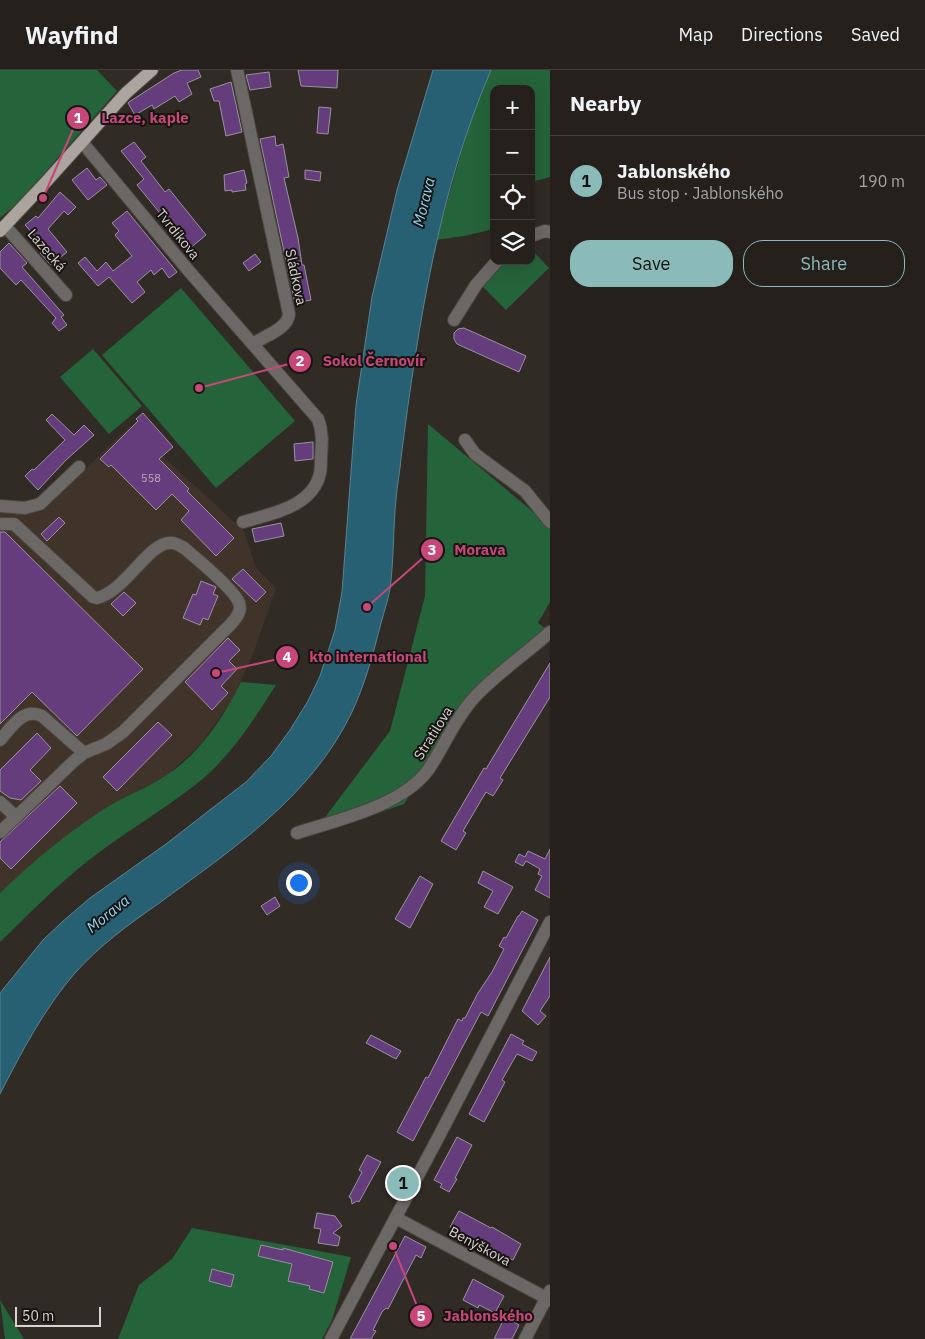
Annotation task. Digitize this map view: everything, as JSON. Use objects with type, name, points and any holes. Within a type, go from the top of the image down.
[{"type":"main road","name":"Lazecká","points":[[3,228],[129,89],[152,70]]},
{"type":"street","name":"Sládkova","points":[[237,70],[289,314],[288,319],[282,326],[253,344]]},
{"type":"street","name":"Tvrdíkova","points":[[82,142],[188,270],[253,344]]},
{"type":"street","name":"Lazecká","points":[[3,228],[66,295]]},
{"type":"street","points":[[535,235],[550,232]]},
{"type":"street","points":[[454,320],[476,285],[494,265]]},
{"type":"street","points":[[243,522],[285,510],[297,504],[305,497],[316,483],[320,473],[322,442],[318,419],[253,344]]},
{"type":"street","points":[[465,440],[475,454],[526,491],[550,522]]},
{"type":"street","points":[[0,506],[25,508],[40,504],[79,467]]},
{"type":"street","points":[[0,524],[14,524],[93,597],[109,595],[155,549],[169,543],[184,548],[231,592],[239,604],[239,614],[231,624],[123,732],[106,744],[84,753],[58,775],[0,832]]},
{"type":"street","name":"Stratilova","points":[[297,833],[361,812],[400,795],[428,770],[461,715],[474,698],[550,632]]},
{"type":"street","points":[[0,740],[23,716],[29,713],[36,713],[42,716],[84,753]]},
{"type":"street","points":[[0,802],[16,817]]},
{"type":"street","points":[[331,1339],[550,922]]},
{"type":"street","name":"Benýškova","points":[[396,1218],[549,1296]]},
{"type":"street","points":[[525,1339],[549,1296]]},
{"type":"shaded area","points":[[130,426],[244,531],[256,568],[276,588],[253,654],[231,703],[199,746],[166,776],[114,803],[0,893],[0,511],[41,512]]},
{"type":"green space","points":[[0,70],[97,70],[117,91],[18,203],[0,218]]},
{"type":"green space","points":[[491,70],[550,70],[550,177],[535,181],[535,85],[490,85],[490,230],[436,240],[473,112]]},
{"type":"green space","points":[[535,253],[549,268],[506,310],[481,285],[502,265],[535,265]]},
{"type":"green space","points":[[181,288],[295,421],[216,488],[102,355]]},
{"type":"green space","points":[[93,349],[142,406],[109,434],[60,377]]},
{"type":"green space","points":[[428,424],[550,526],[550,602],[538,623],[546,629],[471,701],[404,804],[311,836],[390,731],[425,596]]},
{"type":"green space","points":[[241,682],[276,685],[249,726],[219,763],[182,795],[102,850],[77,870],[0,942],[0,893],[37,859],[90,818],[112,804],[158,781],[189,757],[218,722]]},
{"type":"green space","points":[[192,1228],[351,1257],[332,1320],[322,1339],[118,1339],[139,1285],[172,1259]]},
{"type":"green space","points":[[0,1300],[24,1339],[5,1339]]},
{"type":"water","points":[[433,70],[491,70],[457,164],[432,261],[415,359],[396,494],[390,589],[372,658],[356,703],[334,744],[314,772],[291,797],[240,842],[115,936],[75,973],[43,1016],[0,1094],[0,993],[43,940],[62,922],[90,898],[166,844],[246,782],[271,756],[290,730],[308,701],[320,676],[335,630],[342,592],[356,405],[372,297],[397,190]]},
{"type":"building","points":[[182,70],[198,70],[201,77],[187,83],[192,94],[179,102],[175,96],[154,109],[152,105],[135,115],[129,102],[174,73]]},
{"type":"building","points":[[298,70],[338,70],[337,88],[301,86]]},
{"type":"building","points":[[269,72],[271,87],[250,90],[246,75]]},
{"type":"building","points":[[231,82],[242,132],[226,136],[219,101],[214,101],[210,89]]},
{"type":"building","points":[[319,107],[331,108],[328,134],[317,133]]},
{"type":"building","points":[[275,136],[276,146],[283,144],[289,177],[284,178],[311,300],[295,303],[260,139]]},
{"type":"building","points":[[134,142],[146,157],[141,161],[165,192],[169,189],[206,235],[189,249],[137,185],[144,179],[121,151]]},
{"type":"building","points":[[87,168],[96,180],[100,177],[107,185],[88,200],[72,180]]},
{"type":"building","points":[[244,170],[247,183],[245,184],[246,190],[225,191],[224,175]]},
{"type":"building","points":[[305,170],[321,172],[320,181],[305,179]]},
{"type":"building","points":[[60,192],[76,207],[68,215],[64,211],[48,229],[67,252],[51,265],[40,253],[46,248],[25,225],[36,216],[38,218]]},
{"type":"building","points":[[127,211],[177,272],[169,278],[162,268],[154,275],[151,270],[137,282],[145,292],[132,303],[109,277],[98,286],[78,263],[85,257],[97,271],[106,262],[113,271],[132,256],[115,235],[119,231],[112,223]]},
{"type":"building","points":[[9,243],[27,263],[22,267],[64,315],[61,317],[67,325],[59,331],[52,323],[56,318],[21,280],[16,285],[0,268],[0,252]]},
{"type":"building","points":[[255,254],[261,262],[249,271],[243,263]]},
{"type":"building","points":[[464,328],[526,356],[519,372],[457,344],[454,339],[454,333],[458,329]]},
{"type":"building","points":[[143,413],[173,447],[159,459],[189,489],[187,491],[234,538],[216,556],[181,520],[189,511],[172,494],[156,510],[111,465],[109,467],[100,459],[138,421],[136,419]]},
{"type":"building","points":[[52,414],[74,435],[84,425],[94,435],[66,460],[38,490],[25,476],[32,469],[34,470],[65,440],[46,420]]},
{"type":"building","points":[[313,442],[313,459],[295,461],[294,444]]},
{"type":"building","points":[[59,517],[65,523],[47,541],[41,534]]},
{"type":"building","points":[[281,523],[284,536],[255,542],[252,529]]},
{"type":"building","points":[[0,532],[5,532],[143,669],[77,736],[32,692],[0,724]]},
{"type":"building","points":[[243,569],[266,592],[256,602],[232,579]]},
{"type":"building","points":[[201,581],[216,587],[213,594],[218,596],[208,620],[203,618],[200,625],[183,618],[193,594],[196,595]]},
{"type":"building","points":[[124,592],[136,603],[123,616],[111,604]]},
{"type":"building","points":[[228,638],[240,650],[229,661],[237,669],[221,686],[228,693],[212,710],[185,682]]},
{"type":"building","points":[[550,663],[550,697],[500,778],[503,780],[493,796],[486,792],[463,831],[466,833],[456,850],[441,841]]},
{"type":"building","points":[[158,722],[172,735],[117,791],[103,777]]},
{"type":"building","points":[[37,733],[51,748],[30,770],[41,781],[21,800],[10,798],[0,791],[0,770]]},
{"type":"building","points":[[60,786],[77,803],[11,869],[0,858],[0,842]]},
{"type":"building","points":[[550,849],[550,898],[535,890],[542,876],[538,874],[540,869],[526,861],[523,866],[515,862],[519,854],[525,857],[528,851],[545,859]]},
{"type":"building","points":[[483,871],[513,887],[498,914],[484,907],[493,891],[478,883]]},
{"type":"building","points":[[420,876],[433,884],[410,928],[395,919]]},
{"type":"building","points":[[275,897],[280,906],[267,915],[261,906]]},
{"type":"building","points":[[522,911],[538,920],[488,1016],[481,1012],[413,1141],[397,1132],[426,1077],[428,1078],[458,1019],[462,1021],[465,1018],[492,972],[504,949],[499,946]]},
{"type":"building","points":[[550,957],[550,996],[540,1011],[546,1016],[538,1025],[522,1011]]},
{"type":"building","points":[[511,1034],[524,1041],[522,1044],[537,1052],[532,1061],[517,1054],[502,1080],[505,1082],[484,1122],[469,1114]]},
{"type":"building","points":[[371,1035],[401,1051],[396,1059],[366,1043]]},
{"type":"building","points":[[457,1137],[472,1145],[449,1192],[440,1187],[442,1184],[434,1180]]},
{"type":"building","points":[[367,1155],[381,1162],[359,1202],[357,1201],[352,1204],[349,1197],[362,1172],[359,1170]]},
{"type":"building","points":[[459,1211],[521,1244],[513,1260],[450,1227]]},
{"type":"building","points":[[317,1213],[335,1216],[342,1226],[333,1233],[340,1237],[338,1246],[318,1243],[321,1229],[314,1228]]},
{"type":"building","points":[[405,1236],[426,1247],[421,1258],[416,1255],[388,1309],[386,1308],[382,1312],[373,1330],[376,1331],[371,1339],[350,1339]]},
{"type":"building","points":[[261,1245],[283,1250],[283,1248],[333,1262],[324,1293],[309,1289],[310,1286],[288,1281],[292,1264],[258,1256]]},
{"type":"building","points":[[212,1269],[234,1275],[231,1287],[209,1281]]},
{"type":"building","points":[[473,1279],[504,1296],[495,1313],[479,1305],[478,1308],[463,1300]]},
{"type":"building","points":[[505,1317],[519,1325],[512,1339],[494,1339]]},
{"type":"place","name":"Lazce, kaple","points":[[43,198]]},
{"type":"place","name":"Sokol Černovír","points":[[199,388]]},
{"type":"place","name":"Morava","points":[[367,607]]},
{"type":"place","name":"kto international","points":[[216,673]]},
{"type":"place","name":"Jablonského","points":[[393,1246]]}]
